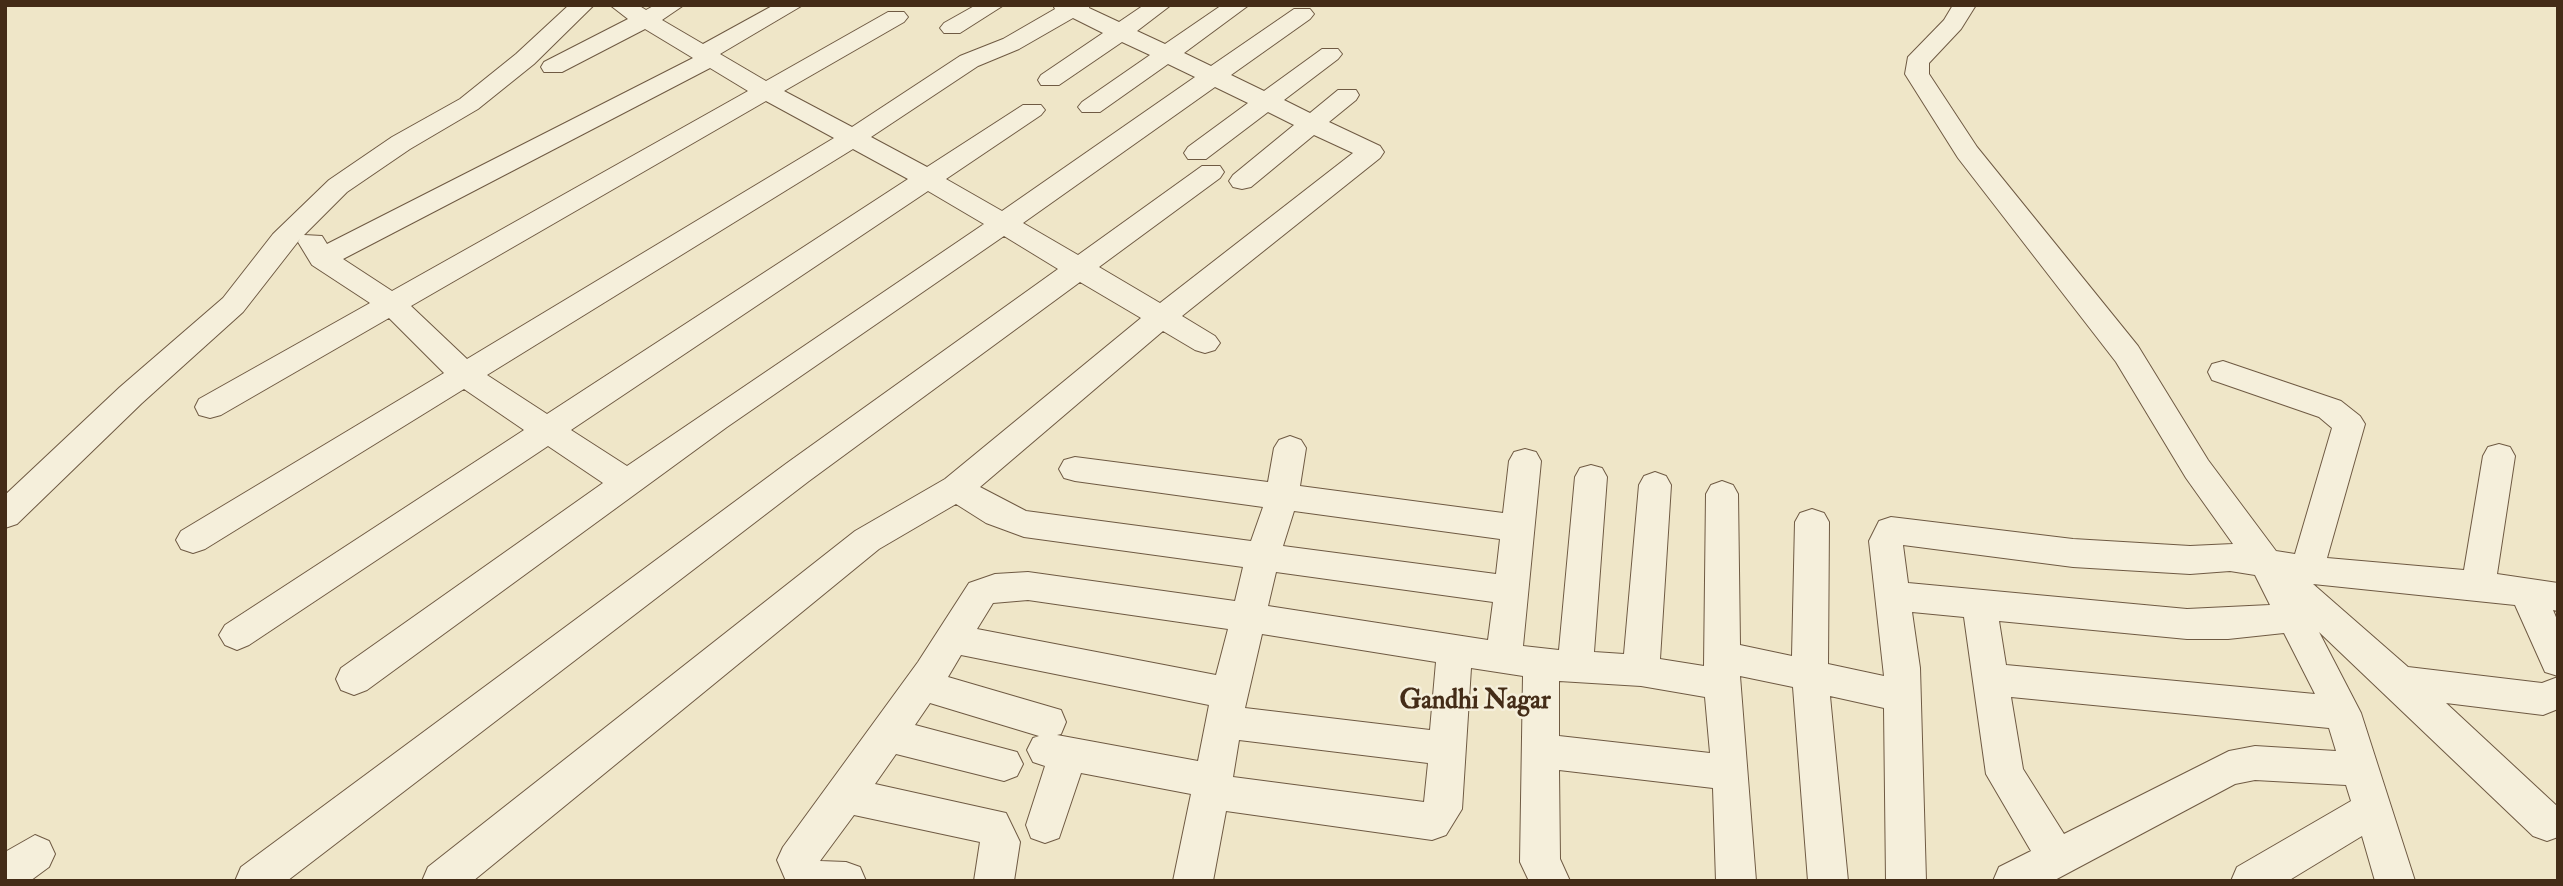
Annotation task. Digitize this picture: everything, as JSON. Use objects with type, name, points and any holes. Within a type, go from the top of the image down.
[{"type":"street","points":[[5,516],[131,395],[233,305],[299,224],[350,176],[469,104],[525,59],[583,5]]},
{"type":"street","points":[[621,5],[765,91],[1004,223],[1205,343]]},
{"type":"street","points":[[553,67],[673,5]]},
{"type":"street","points":[[322,258],[707,56],[792,5]]},
{"type":"street","points":[[952,29],[993,5]]},
{"type":"street","points":[[1050,80],[1160,5]]},
{"type":"street","points":[[1091,107],[1238,5]]},
{"type":"street","points":[[1965,5],[1953,24],[1917,62],[1917,74],[1968,152],[2127,354],[2197,469],[2265,562],[2343,713],[2395,881]]},
{"type":"street","points":[[193,540],[851,139],[969,61],[1007,46],[1071,7],[1371,152],[1161,317],[956,488],[867,540],[442,881]]},
{"type":"street","points":[[354,678],[626,482],[1004,223],[1302,14]]},
{"type":"street","points":[[210,407],[896,17]]},
{"type":"street","points":[[1216,169],[1265,101],[1330,54]]},
{"type":"street","points":[[255,881],[787,480],[1078,268],[1216,169],[1312,123],[1347,95]]},
{"type":"street","points":[[237,635],[1032,110]]},
{"type":"street","points":[[299,224],[322,258],[393,305],[465,375],[545,431],[626,482]]},
{"type":"street","points":[[2223,372],[2330,409],[2349,424],[2307,570]]},
{"type":"street","points":[[1193,881],[1227,707],[1263,556],[1282,498],[1290,448]]},
{"type":"street","points":[[2478,585],[2499,456]]},
{"type":"street","points":[[1504,657],[1509,590],[1525,461]]},
{"type":"street","points":[[1075,469],[1518,528]]},
{"type":"street","points":[[1550,881],[1540,862],[1541,751],[1591,477]]},
{"type":"street","points":[[1641,671],[1655,485]]},
{"type":"street","points":[[956,488],[998,514],[1024,524],[1509,590]]},
{"type":"street","points":[[1722,494],[1723,671],[1736,881]]},
{"type":"street","points":[[1812,522],[1810,676],[1828,881]]},
{"type":"street","points":[[1906,881],[1903,696],[1886,541],[1887,534],[1896,529],[2073,553],[2190,560],[2230,557],[2307,570],[2478,585],[2542,594],[2558,661]]},
{"type":"street","points":[[2265,562],[2399,682],[2547,823]]},
{"type":"street","points":[[846,881],[816,880],[803,874],[797,860],[846,796],[953,639],[981,593],[995,588],[1028,586],[1558,664],[1641,671],[1723,671],[1810,676],[1903,696]]},
{"type":"street","points":[[1891,596],[2187,624],[2228,624],[2293,617]]},
{"type":"street","points":[[1979,604],[2005,774],[2057,858]]},
{"type":"street","points":[[953,639],[1227,707],[1446,749]]},
{"type":"street","points":[[922,685],[1054,742],[1211,786],[1432,821],[1443,809],[1455,649]]},
{"type":"street","points":[[1991,679],[2343,713]]},
{"type":"street","points":[[2399,682],[2543,699],[2558,693]]},
{"type":"street","points":[[888,735],[1004,764]]},
{"type":"street","points":[[1045,825],[1054,742]]},
{"type":"street","points":[[1541,751],[1731,773]]},
{"type":"street","points":[[2012,881],[2229,768],[2255,763],[2361,769]]},
{"type":"street","points":[[846,796],[992,826],[1000,842],[994,881]]},
{"type":"street","points":[[2251,881],[2372,809]]},
{"type":"district","name":"Gandhi Nagar","points":[[1475,702]]}]
